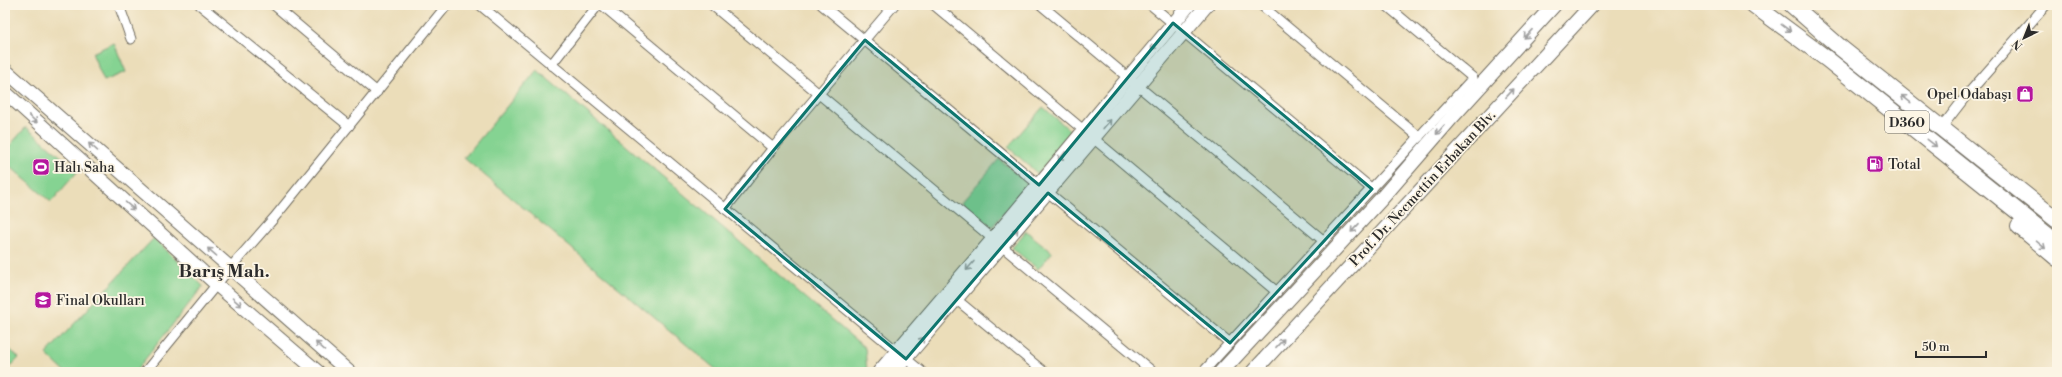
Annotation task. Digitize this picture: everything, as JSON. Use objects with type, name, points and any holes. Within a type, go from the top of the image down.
[{"type":"highway","name":"D360","points":[[1754,5],[1827,59],[1954,159],[2057,243]]},
{"type":"highway","name":"D360","points":[[1792,5],[1842,49],[1942,127],[2057,220]]},
{"type":"highway","points":[[1942,127],[2003,166],[2057,206]]},
{"type":"highway","points":[[1954,159],[1975,189],[2057,258]]},
{"type":"main road","name":"Prof. Dr. Necmettin Erbakan Blv.","points":[[1221,372],[1382,198],[1452,117],[1554,5]]},
{"type":"main road","name":"Prof. Dr. Necmettin Erbakan Blv.","points":[[1253,372],[1592,5]]},
{"type":"street","points":[[119,5],[132,39]]},
{"type":"street","points":[[200,5],[350,126]]},
{"type":"street","points":[[274,5],[376,92]]},
{"type":"street","points":[[145,372],[230,268],[274,218],[350,126],[446,5]]},
{"type":"street","points":[[480,5],[922,372]]},
{"type":"street","points":[[551,65],[598,5]]},
{"type":"street","points":[[602,5],[773,148]]},
{"type":"street","points":[[712,5],[820,93],[1153,372]]},
{"type":"street","points":[[822,5],[1230,343]]},
{"type":"street","points":[[725,209],[773,148],[894,5]]},
{"type":"street","points":[[934,5],[1277,292]]},
{"type":"street","points":[[1041,5],[1324,241]]},
{"type":"street","points":[[1151,5],[1372,188]]},
{"type":"street","points":[[1044,189],[1084,129],[1189,5]]},
{"type":"street","points":[[894,372],[901,354],[1044,189],[1094,138],[1207,5]]},
{"type":"street","points":[[1261,5],[1419,137]]},
{"type":"street","points":[[1203,372],[1473,78],[1386,5]]},
{"type":"street","points":[[1942,127],[1966,96],[2046,5]]},
{"type":"street","points":[[5,70],[350,372]]},
{"type":"street","points":[[5,92],[216,285],[318,372]]},
{"type":"street","points":[[879,372],[901,354],[957,300],[998,243]]},
{"type":"street","points":[[957,300],[1044,372]]},
{"type":"highlighted area","points":[[1173,23],[1372,189],[1230,343],[1048,193],[906,359],[725,209],[865,40],[1039,185]]},
{"type":"green space","points":[[114,43],[126,72],[104,81],[92,53]]},
{"type":"green space","points":[[537,70],[865,348],[867,372],[719,372],[464,158]]},
{"type":"green space","points":[[1043,107],[1073,133],[1038,174],[1008,147]]},
{"type":"green space","name":"Halı Saha","points":[[26,127],[78,171],[51,202],[5,162],[5,151]]},
{"type":"green space","points":[[999,159],[1028,184],[992,227],[962,202]]},
{"type":"green space","points":[[1026,231],[1052,252],[1038,269],[1012,248]]},
{"type":"green space","points":[[154,238],[203,286],[135,372],[65,372],[46,354]]},
{"type":"green space","points":[[5,345],[19,358],[8,369],[5,366]]},
{"type":"place","name":"Opel Odabaşı","points":[[2025,94]]},
{"type":"place","name":"Total","points":[[1875,164]]},
{"type":"place","name":"Halı Saha","points":[[41,167]]},
{"type":"place","name":"Final Okulları","points":[[43,300]]},
{"type":"district","name":"Barış Mah.","points":[[224,271]]}]
